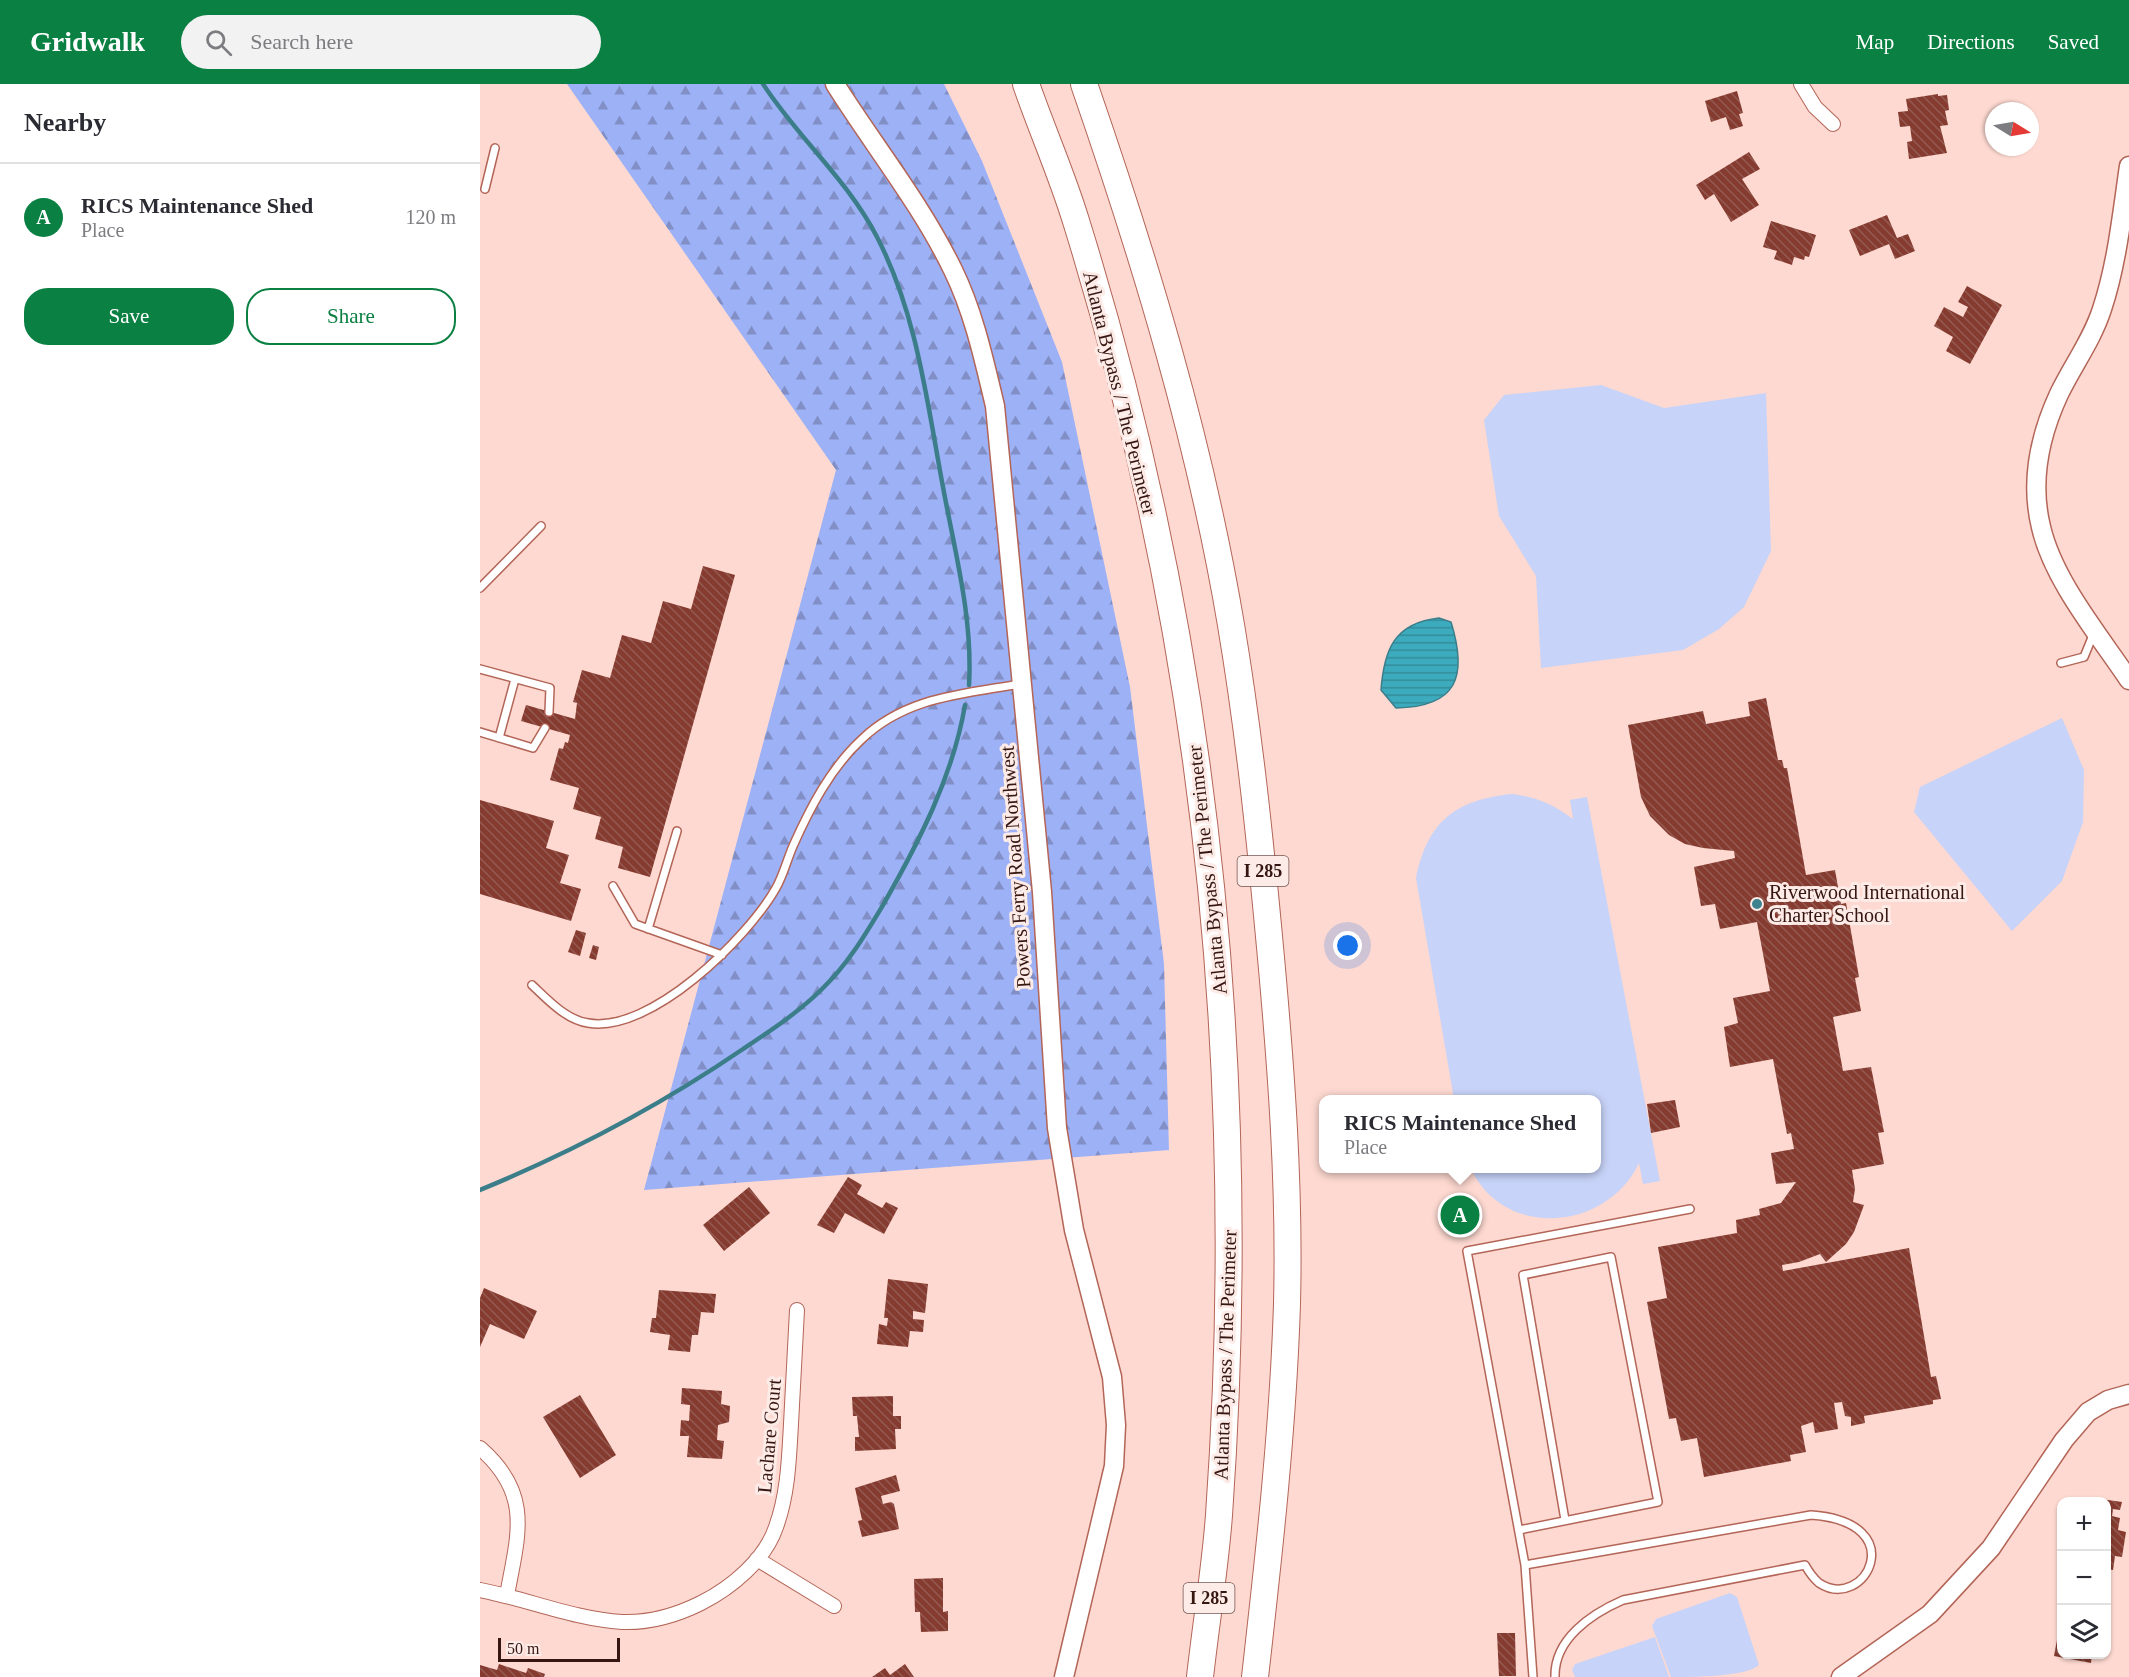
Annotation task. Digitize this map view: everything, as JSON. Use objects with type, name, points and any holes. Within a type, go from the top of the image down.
[{"type":"highway","name":"Atlanta Bypass / The Perimeter","points":[[1026,84],[1076,219],[1118,373],[1149,501],[1176,636],[1202,801],[1214,906],[1223,1015],[1229,1166],[1229,1315],[1219,1519],[1200,1677]]},
{"type":"highway","name":"I 285","points":[[1084,84],[1154,299],[1196,456],[1230,620],[1252,762],[1283,1088],[1287,1206],[1287,1304],[1282,1395],[1255,1677]]},
{"type":"street","name":"Powers Ferry Road Northwest","points":[[835,84],[924,217],[954,272],[979,336],[995,406],[1042,892],[1057,1128],[1074,1230],[1112,1377],[1116,1425],[1114,1466],[1107,1501],[1064,1677]]},
{"type":"street","points":[[1800,84],[1815,107],[1833,124]]},
{"type":"street","points":[[2129,166],[2110,282],[2092,336],[2060,393],[2046,427],[2038,459],[2037,494],[2040,526],[2048,549],[2095,630],[2129,680]]},
{"type":"street","name":"Lachare Court","points":[[480,1590],[507,1595],[598,1620],[625,1622],[654,1619],[685,1611],[714,1597],[740,1577],[758,1559],[776,1529],[787,1486],[797,1310]]},
{"type":"street","points":[[1840,1677],[1860,1668],[1929,1614],[1991,1548],[2064,1440],[2088,1412],[2108,1400],[2129,1394]]},
{"type":"street","points":[[480,1448],[495,1461],[510,1482],[518,1503],[520,1523],[507,1595]]},
{"type":"street","points":[[758,1559],[834,1606]]},
{"type":"lane","points":[[485,189],[495,148]]},
{"type":"lane","points":[[480,165],[490,167]]},
{"type":"lane","points":[[480,588],[541,526]]},
{"type":"lane","points":[[2061,663],[2084,657],[2095,630]]},
{"type":"lane","points":[[480,669],[550,688],[549,712]]},
{"type":"lane","points":[[499,738],[515,679]]},
{"type":"lane","points":[[532,985],[570,1016],[586,1023],[604,1024],[626,1018],[681,989],[702,975],[722,955],[776,889],[817,797],[860,740],[885,720],[918,704],[969,691],[1023,683]]},
{"type":"lane","points":[[480,732],[533,748],[545,728]]},
{"type":"lane","points":[[648,929],[677,831]]},
{"type":"lane","points":[[613,886],[635,924],[722,955]]},
{"type":"lane","points":[[1533,1677],[1525,1565],[1467,1251],[1690,1209]]},
{"type":"lane","points":[[1519,1530],[1658,1502],[1611,1257],[1523,1275],[1565,1520]]},
{"type":"lane","points":[[1525,1565],[1811,1515],[1835,1517],[1854,1526],[1862,1531],[1870,1546],[1870,1564],[1867,1572],[1862,1579],[1847,1588],[1830,1588],[1821,1584],[1804,1565],[1623,1600],[1599,1612],[1563,1644],[1554,1669],[1555,1677]]},
{"type":"green space","points":[[567,84],[944,84],[982,161],[1062,362],[1130,687],[1164,964],[1169,1150],[644,1190],[836,470]]},
{"type":"shaded area","points":[[1601,385],[1664,408],[1766,393],[1771,551],[1744,607],[1719,629],[1683,650],[1541,668],[1536,576],[1499,516],[1484,420],[1504,395]]},
{"type":"shaded area","points":[[1439,618],[1451,622],[1456,641],[1457,673],[1453,685],[1445,695],[1433,702],[1396,708],[1381,690],[1389,651],[1394,641],[1411,626]]},
{"type":"shaded area","points":[[2062,718],[2084,770],[2083,822],[2062,881],[2012,931],[1914,812],[1920,787]]},
{"type":"shaded area","points":[[1512,794],[1529,797],[1559,809],[1573,819],[1570,800],[1587,797],[1660,1181],[1643,1184],[1639,1163],[1624,1186],[1604,1203],[1581,1214],[1556,1218],[1531,1216],[1507,1208],[1487,1192],[1474,1173],[1601,1173],[1601,1095],[1453,1095],[1416,878],[1428,842],[1447,817],[1460,808],[1492,797]]},
{"type":"shaded area","points":[[1730,1593],[1737,1597],[1759,1665],[1731,1674],[1671,1677],[1652,1626],[1656,1619]]},
{"type":"shaded area","points":[[1655,1637],[1669,1677],[1575,1677],[1572,1670],[1575,1664]]},
{"type":"building","points":[[1737,91],[1743,113],[1739,114],[1743,126],[1730,130],[1726,117],[1711,122],[1705,101]]},
{"type":"building","points":[[1938,94],[1938,96],[1947,95],[1949,110],[1945,111],[1948,125],[1940,126],[1947,153],[1909,159],[1907,142],[1912,141],[1910,126],[1900,127],[1898,112],[1908,111],[1906,99]]},
{"type":"building","points":[[1749,152],[1760,169],[1742,179],[1759,205],[1731,222],[1714,194],[1705,200],[1696,185]]},
{"type":"building","points":[[1887,215],[1897,238],[1908,234],[1915,251],[1895,259],[1889,244],[1860,256],[1849,230]]},
{"type":"building","points":[[1771,221],[1816,235],[1809,257],[1805,256],[1804,260],[1794,257],[1792,265],[1774,259],[1777,251],[1763,247]]},
{"type":"building","points":[[1967,286],[2002,305],[1970,364],[1946,351],[1953,337],[1934,326],[1944,307],[1963,317],[1968,307],[1958,302]]},
{"type":"building","points":[[703,566],[735,575],[650,877],[618,868],[623,847],[595,839],[601,817],[573,809],[579,788],[550,780],[559,748],[563,749],[570,735],[521,721],[526,705],[575,719],[577,703],[573,702],[582,670],[610,678],[622,635],[651,643],[663,601],[691,609]]},
{"type":"building","points":[[1766,698],[1778,760],[1782,760],[1784,768],[1787,768],[1806,875],[1835,870],[1841,904],[1846,903],[1859,977],[1855,978],[1861,1011],[1833,1017],[1843,1071],[1871,1067],[1884,1132],[1878,1133],[1884,1164],[1852,1170],[1855,1189],[1853,1202],[1864,1205],[1854,1232],[1846,1244],[1826,1262],[1820,1254],[1799,1262],[1782,1265],[1783,1271],[1909,1248],[1931,1377],[1936,1376],[1941,1399],[1933,1400],[1933,1404],[1864,1416],[1865,1423],[1851,1426],[1851,1417],[1845,1416],[1842,1402],[1834,1403],[1838,1429],[1815,1433],[1813,1422],[1801,1426],[1806,1452],[1790,1455],[1791,1461],[1704,1477],[1697,1438],[1681,1441],[1676,1418],[1669,1419],[1647,1302],[1667,1298],[1658,1247],[1737,1233],[1736,1220],[1760,1215],[1759,1209],[1781,1203],[1796,1182],[1776,1184],[1771,1153],[1794,1149],[1791,1133],[1787,1134],[1773,1059],[1730,1067],[1724,1027],[1738,1023],[1733,998],[1770,991],[1757,922],[1720,929],[1715,904],[1701,906],[1694,867],[1735,858],[1734,851],[1685,844],[1669,835],[1650,816],[1641,797],[1628,725],[1703,711],[1706,724],[1750,716],[1748,702]]},
{"type":"building","points":[[480,800],[554,821],[546,848],[569,855],[560,883],[581,889],[571,921],[480,894]]},
{"type":"building","points":[[576,930],[586,933],[580,956],[568,952]]},
{"type":"building","points":[[593,945],[599,947],[596,960],[589,958]]},
{"type":"building","points":[[1675,1100],[1680,1127],[1651,1133],[1647,1104]]},
{"type":"building","points":[[848,1177],[862,1185],[857,1194],[882,1208],[886,1202],[898,1208],[884,1234],[845,1213],[834,1233],[817,1225]]},
{"type":"building","points":[[749,1187],[770,1213],[724,1251],[703,1225]]},
{"type":"building","points":[[1469,1198],[1474,1228],[1452,1233],[1446,1203]]},
{"type":"building","points":[[888,1279],[928,1284],[925,1313],[913,1311],[913,1319],[924,1320],[923,1332],[910,1331],[908,1347],[877,1344],[879,1324],[887,1326],[888,1318],[884,1318]]},
{"type":"building","points":[[484,1288],[537,1311],[524,1339],[490,1324],[480,1347],[480,1298]]},
{"type":"building","points":[[659,1290],[716,1294],[714,1313],[701,1312],[698,1335],[692,1335],[690,1352],[668,1350],[670,1335],[650,1332],[652,1318],[656,1318]]},
{"type":"building","points":[[682,1388],[722,1391],[721,1404],[730,1406],[729,1422],[718,1425],[717,1440],[724,1441],[722,1459],[687,1457],[689,1436],[680,1436],[681,1420],[689,1421],[690,1405],[681,1404]]},
{"type":"building","points":[[580,1395],[616,1455],[580,1478],[543,1417]]},
{"type":"building","points":[[893,1396],[893,1416],[901,1416],[901,1429],[895,1429],[896,1449],[855,1451],[855,1437],[859,1437],[857,1416],[853,1416],[852,1397]]},
{"type":"building","points":[[896,1475],[900,1491],[881,1496],[883,1504],[891,1502],[894,1504],[899,1529],[862,1537],[858,1521],[862,1520],[855,1488]]},
{"type":"building","points":[[2111,1500],[2122,1502],[2120,1510],[2113,1509],[2112,1516],[2120,1518],[2118,1530],[2126,1532],[2122,1557],[2115,1556],[2113,1570],[2111,1570]]},
{"type":"building","points":[[943,1578],[943,1612],[948,1611],[948,1631],[921,1632],[920,1612],[915,1612],[914,1579]]},
{"type":"building","points":[[1497,1633],[1515,1633],[1516,1676],[1499,1676]]},
{"type":"building","points":[[2057,1640],[2057,1657],[2054,1656]]},
{"type":"building","points":[[2070,1659],[2091,1659],[2091,1663]]},
{"type":"building","points":[[499,1664],[526,1673],[528,1668],[545,1674],[544,1677],[480,1677],[480,1665],[497,1670]]},
{"type":"building","points":[[905,1664],[914,1677],[872,1677],[885,1668],[890,1675]]},
{"type":"waterway","points":[[763,84],[865,216],[891,266],[902,297],[926,391],[962,586],[970,660],[969,685]]},
{"type":"waterway","points":[[480,1190],[548,1160],[648,1108],[712,1070],[774,1028],[804,1006],[822,989],[840,970],[863,938],[922,833],[952,757],[965,705]]},
{"type":"place","name":"Riverwood International Charter School","points":[[1757,904]]},
{"type":"place","name":"RICS Maintenance Shed","points":[[1460,1215]]}]
